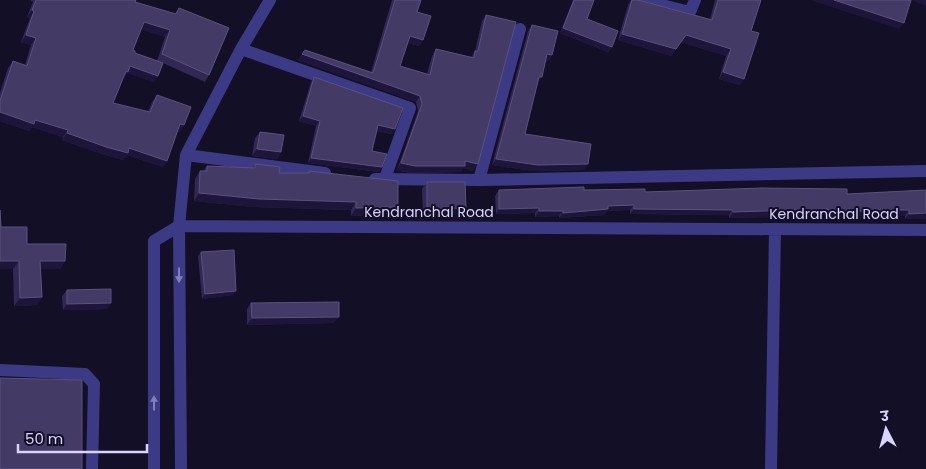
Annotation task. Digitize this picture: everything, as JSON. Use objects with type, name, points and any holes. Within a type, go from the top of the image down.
[{"type":"street","points":[[181,469],[179,226],[186,156],[241,48],[270,0]]},
{"type":"street","points":[[641,0],[690,12],[695,0]]},
{"type":"street","points":[[479,180],[520,29]]},
{"type":"street","points":[[241,48],[410,108],[384,181]]},
{"type":"street","points":[[186,156],[335,174]]},
{"type":"street","points":[[365,178],[384,181],[479,180],[926,170]]},
{"type":"street","points":[[154,469],[154,241],[179,226]]},
{"type":"street","name":"Kendranchal Road","points":[[179,226],[926,230]]},
{"type":"street","points":[[771,469],[775,229]]},
{"type":"street","points":[[0,370],[86,374],[94,384],[92,469]]},
{"type":"building","points":[[36,0],[136,0],[135,2],[176,14],[179,8],[229,28],[209,75],[162,54],[170,30],[144,22],[133,50],[135,53],[163,63],[158,76],[130,66],[128,72],[126,71],[113,103],[150,112],[157,95],[191,107],[184,125],[180,124],[167,161],[129,148],[128,153],[106,147],[67,133],[68,130],[35,120],[34,124],[0,112],[0,101],[13,61],[27,66],[36,38],[26,35]]},
{"type":"building","points":[[395,0],[421,0],[417,12],[431,16],[423,40],[410,36],[400,66],[430,75],[436,49],[474,58],[475,51],[478,51],[486,15],[516,22],[478,164],[465,161],[465,166],[415,166],[401,163],[422,104],[420,96],[302,54],[305,50],[373,73]]},
{"type":"building","points":[[574,0],[594,0],[587,19],[618,31],[612,47],[563,28]]},
{"type":"building","points":[[632,0],[712,20],[718,0],[761,0],[751,31],[759,33],[744,79],[723,72],[731,49],[686,35],[676,49],[622,34]]},
{"type":"building","points":[[834,0],[911,0],[904,23]]},
{"type":"building","points":[[532,25],[558,31],[552,55],[547,54],[542,77],[539,77],[525,134],[591,144],[588,164],[538,165],[496,159]]},
{"type":"building","points":[[314,77],[403,108],[395,129],[378,125],[372,151],[387,154],[382,167],[311,158],[320,121],[303,116]]},
{"type":"building","points":[[260,132],[284,135],[281,152],[257,149]]},
{"type":"building","points":[[255,164],[280,167],[279,173],[309,173],[309,171],[398,181],[398,207],[356,208],[356,202],[259,199],[199,193],[200,171],[207,171],[207,166],[255,168]]},
{"type":"building","points":[[427,182],[465,182],[466,208],[427,209]]},
{"type":"building","points":[[584,187],[584,190],[645,189],[645,192],[762,188],[847,189],[847,194],[926,190],[926,213],[909,214],[909,210],[879,210],[828,213],[828,209],[733,212],[732,210],[634,209],[634,205],[608,206],[608,209],[563,213],[563,211],[539,211],[539,208],[499,209],[499,190]]},
{"type":"building","points":[[0,210],[1,227],[27,227],[27,244],[66,244],[65,261],[40,261],[42,297],[20,298],[19,261],[0,261]]},
{"type":"building","points":[[234,250],[236,291],[205,294],[201,252]]},
{"type":"building","points":[[111,289],[111,303],[67,304],[67,290]]},
{"type":"building","points":[[339,302],[339,317],[252,318],[251,303]]},
{"type":"building","points":[[0,378],[82,380],[82,469],[0,469]]}]
